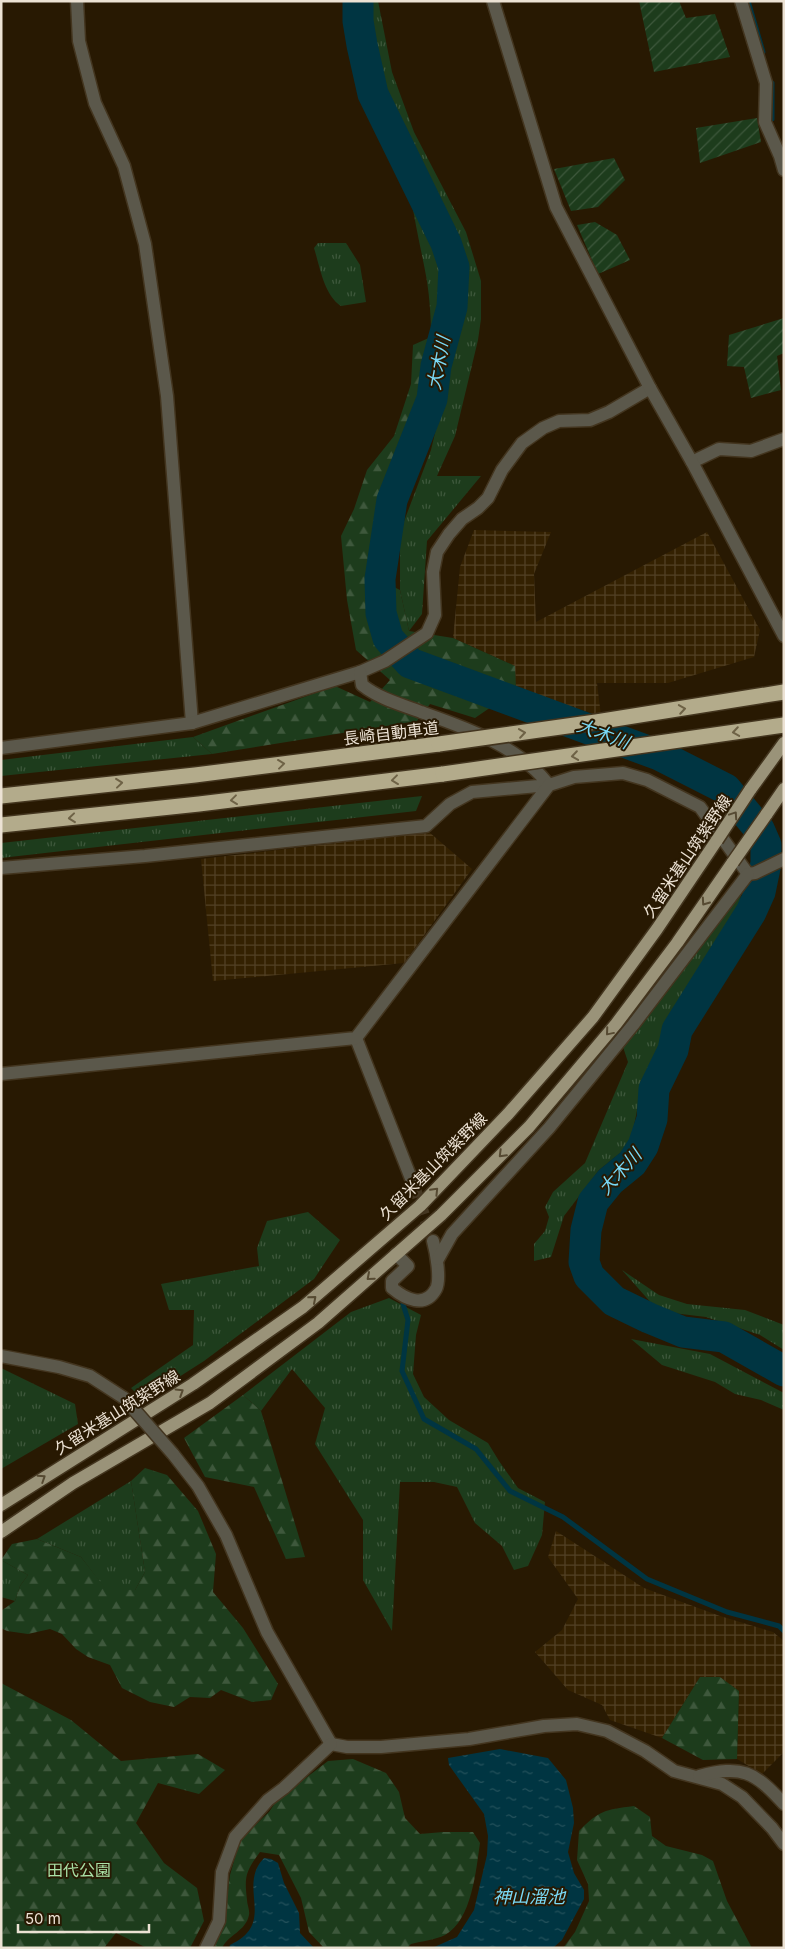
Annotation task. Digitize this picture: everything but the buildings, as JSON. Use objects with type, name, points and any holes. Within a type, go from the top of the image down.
[{"type":"highway","name":"長崎自動車道","points":[[1,796],[195,775],[439,744],[596,722],[784,692]]},
{"type":"highway","points":[[1,825],[208,803],[443,774],[784,725]]},
{"type":"main road","name":"久留米基山筑紫野線","points":[[1,1505],[193,1384],[303,1307],[420,1206],[508,1114],[593,1017],[657,929],[750,790],[784,743]]},
{"type":"main road","points":[[1,1532],[74,1483],[210,1402],[318,1323],[441,1215],[535,1120],[616,1024],[677,943],[784,789]]},
{"type":"street","points":[[77,1],[79,40],[95,103],[124,166],[146,244],[166,396],[192,723]]},
{"type":"street","points":[[493,1],[556,207],[650,388],[692,462],[784,636]]},
{"type":"street","points":[[741,1],[766,82],[765,122],[784,170]]},
{"type":"street","points":[[1,748],[192,723],[360,672],[385,661],[427,632],[435,615],[433,572],[437,552],[462,519],[488,498],[502,470],[522,443],[543,428],[559,421],[590,420],[609,412],[650,388]]},
{"type":"street","points":[[692,462],[719,449],[751,451],[784,439]]},
{"type":"street","points":[[360,672],[362,685],[376,695],[465,727],[515,754],[543,777],[549,785]]},
{"type":"street","points":[[1,868],[145,856],[426,826],[450,804],[472,792],[549,785],[574,778],[623,773],[646,780],[700,807],[751,874]]},
{"type":"street","points":[[1,1074],[356,1038],[549,785]]},
{"type":"street","points":[[438,1259],[452,1234],[549,1128],[633,1025],[751,874],[784,859]]},
{"type":"street","points":[[356,1038],[414,1186]]},
{"type":"street","points":[[396,1254],[408,1266],[392,1281],[392,1288],[402,1297],[415,1301],[427,1299],[436,1288],[438,1259],[433,1241]]},
{"type":"street","points":[[1,1356],[59,1367],[90,1376],[124,1398],[173,1454],[198,1486],[226,1535],[267,1632],[331,1744],[347,1747],[381,1747],[469,1739],[544,1726],[577,1724],[607,1731],[645,1751],[674,1770],[722,1784],[742,1798],[772,1828],[784,1844]]},
{"type":"street","points":[[206,1948],[219,1920],[222,1872],[235,1837],[268,1800],[284,1788],[331,1744]]},
{"type":"street","points":[[696,1777],[719,1771],[743,1771],[759,1780],[784,1804]]},
{"type":"shaded area","points":[[474,530],[551,532],[534,574],[536,622],[707,532],[760,630],[754,657],[668,683],[597,683],[601,716],[516,690],[515,666],[453,638],[460,567]]},
{"type":"shaded area","points":[[429,832],[472,869],[404,963],[213,981],[201,859]]},
{"type":"shaded area","points":[[556,1531],[644,1588],[720,1616],[773,1632],[784,1641],[784,1752],[762,1774],[737,1759],[739,1691],[700,1677],[662,1738],[610,1720],[602,1705],[568,1690],[535,1652],[562,1630],[578,1599],[548,1557]]},
{"type":"green space","points":[[365,1],[378,1],[392,72],[414,132],[466,232],[481,281],[481,319],[478,340],[455,436],[437,476],[481,476],[427,541],[422,614],[409,631],[400,590],[400,532],[431,450],[460,328],[461,270],[453,241],[379,88],[365,25]]},
{"type":"green space","points":[[639,1],[679,1],[686,18],[715,14],[730,57],[654,72]]},
{"type":"green space","points":[[757,118],[761,142],[700,163],[696,128]]},
{"type":"green space","points":[[614,158],[625,180],[598,207],[571,211],[554,169]]},
{"type":"green space","points":[[411,196],[431,231],[442,274],[430,363],[431,332],[427,281]]},
{"type":"green space","points":[[595,222],[617,235],[630,260],[598,274],[577,225]]},
{"type":"green space","points":[[318,243],[346,243],[360,265],[366,302],[341,306],[330,295],[314,248]]},
{"type":"green space","points":[[784,318],[784,353],[777,356],[781,390],[751,398],[744,367],[727,366],[729,335]]},
{"type":"green space","points":[[431,337],[425,403],[384,497],[374,577],[400,590],[409,631],[453,638],[515,666],[516,690],[475,718],[430,704],[417,721],[212,754],[193,737],[335,686],[370,702],[390,680],[356,650],[347,600],[341,536],[354,509],[367,470],[394,436],[411,384],[413,345]]},
{"type":"green space","points":[[193,737],[212,754],[1,776],[1,760]]},
{"type":"green space","points":[[422,796],[416,811],[1,858],[1,843]]},
{"type":"green space","points":[[741,892],[739,916],[677,1006],[643,1081],[630,1145],[599,1170],[564,1216],[551,1257],[534,1261],[534,1244],[545,1231],[549,1217],[545,1207],[553,1192],[585,1163],[628,1062],[623,1047]]},
{"type":"green space","points":[[308,1212],[340,1240],[314,1279],[204,1361],[143,1400],[131,1388],[193,1345],[194,1310],[169,1310],[161,1284],[259,1266],[257,1248],[267,1221]]},
{"type":"green space","points":[[622,1270],[659,1295],[687,1304],[745,1310],[784,1325],[784,1350],[760,1335],[706,1317],[673,1313],[653,1305]]},
{"type":"green space","points":[[389,1298],[421,1315],[416,1335],[413,1374],[424,1397],[449,1420],[488,1443],[518,1488],[545,1502],[542,1535],[528,1566],[514,1570],[502,1546],[475,1523],[457,1487],[434,1482],[400,1482],[392,1631],[363,1580],[363,1520],[315,1444],[325,1408],[292,1369],[261,1411],[243,1395],[351,1312]]},
{"type":"green space","points":[[631,1339],[710,1354],[784,1393],[784,1410],[761,1400],[735,1394],[715,1382],[662,1365]]},
{"type":"green space","points":[[1,1368],[75,1404],[78,1424],[1,1469]]},
{"type":"green space","points":[[243,1395],[261,1411],[305,1557],[286,1559],[254,1487],[205,1477],[184,1438]]},
{"type":"green space","points":[[145,1468],[167,1475],[198,1511],[216,1554],[213,1592],[243,1628],[278,1684],[271,1700],[252,1702],[221,1690],[210,1698],[190,1697],[174,1707],[150,1702],[122,1688],[110,1665],[88,1657],[76,1649],[62,1634],[50,1629],[28,1634],[7,1631],[1,1628],[1,1611],[15,1601],[20,1586],[28,1575],[1,1560],[12,1544],[37,1539],[81,1557],[106,1589],[135,1590],[145,1572],[131,1481]]},
{"type":"green space","points":[[131,1481],[145,1572],[135,1590],[106,1590],[81,1557],[37,1539]]},
{"type":"green space","points":[[1,1560],[28,1575],[20,1586],[15,1601],[1,1597]]},
{"type":"green space","points":[[700,1677],[720,1677],[739,1691],[737,1759],[703,1760],[662,1738]]},
{"type":"green space","name":"田代公園","points":[[1,1683],[71,1720],[121,1761],[198,1754],[225,1770],[199,1794],[158,1783],[136,1823],[164,1863],[197,1888],[204,1921],[190,1948],[147,1948],[116,1933],[104,1948],[1,1948]]},
{"type":"green space","points":[[353,1759],[386,1773],[399,1792],[405,1818],[420,1834],[473,1832],[480,1843],[471,1894],[461,1918],[454,1928],[441,1937],[411,1944],[407,1948],[324,1948],[309,1932],[301,1898],[279,1855],[260,1852],[249,1869],[246,1879],[249,1913],[247,1920],[241,1929],[222,1948],[212,1948],[224,1922],[230,1875],[240,1840],[269,1812],[277,1800],[328,1761]]},
{"type":"green space","points":[[634,1806],[650,1817],[652,1836],[666,1846],[702,1855],[713,1861],[727,1901],[752,1948],[563,1948],[575,1932],[589,1901],[588,1884],[577,1860],[579,1831],[603,1812]]},
{"type":"water","name":"神山溜池","points":[[500,1749],[548,1758],[566,1780],[573,1808],[574,1823],[568,1852],[574,1873],[584,1890],[584,1899],[562,1940],[554,1947],[432,1948],[457,1937],[474,1910],[487,1855],[488,1836],[484,1814],[449,1765],[448,1758]]},
{"type":"water","points":[[264,1858],[278,1863],[284,1883],[299,1913],[300,1933],[314,1948],[229,1948],[230,1945],[244,1936],[252,1926],[256,1869]]},
{"type":"waterway","name":"大木川","points":[[358,1],[358,21],[373,94],[446,243],[454,267],[452,307],[436,366],[432,399],[392,500],[380,579],[381,613],[388,638],[410,663],[659,755],[726,789],[759,829],[766,845],[766,863],[760,892],[751,912],[677,1030],[673,1050],[654,1089],[652,1119],[643,1146],[632,1163],[610,1181],[593,1202],[586,1230],[584,1262],[589,1276],[614,1301],[683,1332],[724,1337],[784,1371]]},
{"type":"waterway","points":[[748,1],[763,52]]},
{"type":"waterway","points":[[772,83],[772,119]]},
{"type":"waterway","points":[[403,1304],[408,1320],[402,1371],[424,1419],[476,1449],[510,1491],[563,1517],[647,1579],[727,1612],[779,1626],[784,1631]]},
{"type":"tunnel","points":[[414,1186],[433,1241]]}]
